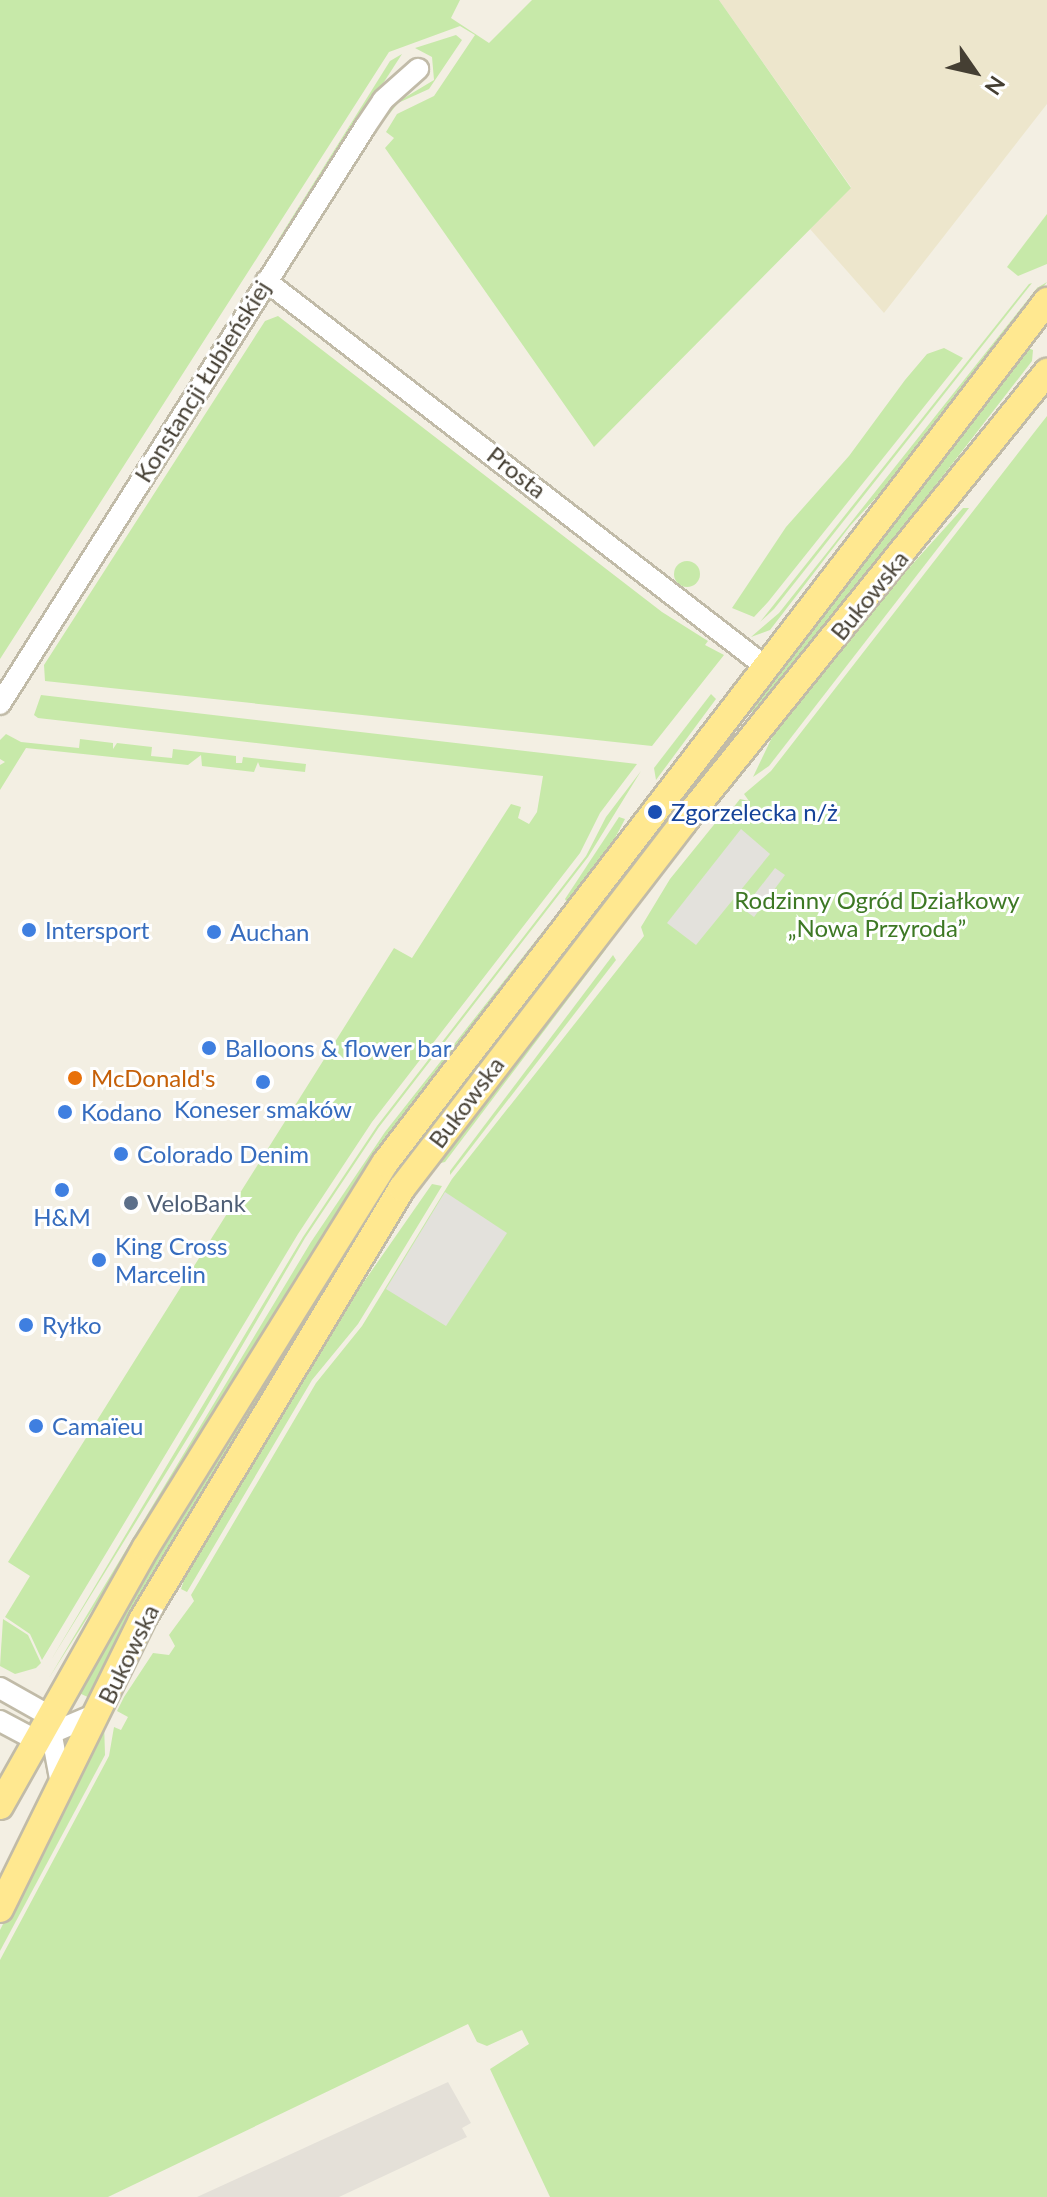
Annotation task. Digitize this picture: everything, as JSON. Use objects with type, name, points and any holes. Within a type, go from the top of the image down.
[{"type":"main road","name":"Bukowska","points":[[0,1806],[385,1163],[1047,301]]},
{"type":"main road","name":"Bukowska","points":[[0,1909],[100,1712],[142,1620],[402,1188],[683,823],[1047,372]]},
{"type":"street","name":"Konstancji Łubieńskiej","points":[[0,704],[6,685],[383,100],[418,69]]},
{"type":"street","name":"Prosta","points":[[266,281],[766,667]]},
{"type":"street","points":[[0,1688],[45,1730],[62,1789]]},
{"type":"street","points":[[0,1721],[45,1730],[100,1712]]},
{"type":"shaded area","points":[[719,0],[1047,0],[1047,104],[884,313],[810,229],[851,187]]},
{"type":"shaded area","points":[[741,829],[770,854],[696,945],[667,923]]},
{"type":"shaded area","points":[[775,868],[785,875],[754,917],[743,909]]},
{"type":"shaded area","points":[[445,1192],[507,1233],[446,1326],[386,1289]]},
{"type":"shaded area","points":[[448,2082],[471,2123],[462,2128],[467,2137],[339,2197],[197,2197]]},
{"type":"green space","points":[[0,0],[460,0],[451,18],[489,43],[532,0],[719,0],[851,188],[594,447],[385,148],[394,138],[386,132],[397,114],[434,96],[475,35],[460,26],[389,52],[0,659]]},
{"type":"green space","points":[[456,35],[462,40],[429,89],[398,103],[379,127],[384,110],[434,80],[432,57],[415,48]]},
{"type":"green space","points":[[402,54],[281,242],[278,240],[390,61]]},
{"type":"green space","points":[[1047,214],[1047,264],[1018,276],[1007,267]]},
{"type":"green space","points":[[1047,282],[915,455],[850,526],[770,630],[751,637],[779,613],[1037,288]]},
{"type":"green space","points":[[1032,283],[774,609],[760,622],[1029,284]]},
{"type":"green space","points":[[278,316],[662,612],[708,641],[705,645],[724,655],[652,746],[45,681],[44,665],[265,321]]},
{"type":"green space","points":[[944,348],[963,358],[768,602],[754,617],[732,608],[786,527],[849,456],[905,380],[927,354]]},
{"type":"green space","points":[[1028,348],[1033,350],[1032,361],[757,716],[748,709]]},
{"type":"green space","name":"Rodzinny Ogród Działkowy „Nowa Przyroda”","points":[[1047,416],[1047,2197],[550,2197],[490,2069],[529,2044],[522,2030],[487,2046],[477,2042],[468,2024],[108,2197],[0,2197],[0,1960],[109,1756],[114,1727],[121,1730],[128,1717],[117,1711],[124,1697],[153,1653],[169,1655],[175,1646],[169,1635],[194,1601],[191,1595],[316,1383],[362,1326],[452,1179],[644,936],[641,927],[670,879],[717,821],[721,823],[740,799],[749,801],[744,794],[771,771]]},
{"type":"green space","points":[[963,508],[969,508],[769,766],[753,777],[775,731],[872,609]]},
{"type":"green space","points":[[687,561],[696,565],[700,574],[696,583],[687,587],[678,583],[674,574],[678,565]]},
{"type":"green space","points":[[711,694],[716,699],[656,780],[654,768]]},
{"type":"green space","points":[[41,695],[637,764],[600,813],[580,853],[372,1122],[298,1234],[42,1660],[30,1634],[5,1617],[30,1576],[8,1562],[394,948],[412,958],[511,804],[521,807],[518,818],[529,824],[537,812],[543,776],[38,718],[34,715]]},
{"type":"green space","points":[[6,734],[21,742],[79,748],[80,739],[113,743],[113,749],[117,743],[152,747],[151,756],[172,758],[173,749],[236,756],[236,763],[242,763],[243,757],[306,764],[305,772],[260,767],[258,762],[254,772],[202,766],[201,755],[188,765],[26,748],[0,790],[0,765],[5,762],[0,759],[0,740]]},
{"type":"green space","points":[[712,753],[722,761],[592,924],[584,918]]},
{"type":"green space","points":[[641,771],[588,857],[379,1127],[305,1238],[203,1413],[51,1660],[303,1237],[377,1126],[586,856],[606,817]]},
{"type":"green space","points":[[619,817],[625,819],[601,865],[569,906],[565,899]]},
{"type":"green space","points":[[559,911],[563,915],[136,1541],[49,1678],[311,1242],[385,1132]]},
{"type":"green space","points":[[577,926],[585,932],[456,1098],[94,1700],[77,1692],[355,1225]]},
{"type":"green space","points":[[600,944],[606,949],[445,1162],[432,1165]]},
{"type":"green space","points":[[613,955],[616,960],[450,1175],[450,1171]]},
{"type":"green space","points":[[432,1184],[442,1186],[358,1324],[312,1380],[187,1592],[181,1589],[191,1558],[306,1365]]},
{"type":"green space","points":[[3,1619],[28,1635],[41,1663],[36,1668],[15,1674],[0,1666]]},
{"type":"green space","points":[[104,1722],[105,1755],[0,1951],[0,1930]]},
{"type":"place","name":"Zgorzelecka n/ż","points":[[655,812]]},
{"type":"place","name":"Intersport","points":[[29,930]]},
{"type":"place","name":"Auchan","points":[[214,932]]},
{"type":"place","name":"Balloons & flower bar","points":[[209,1048]]},
{"type":"place","name":"McDonald's","points":[[75,1078]]},
{"type":"place","name":"Koneser smaków","points":[[263,1082]]},
{"type":"place","name":"Kodano","points":[[65,1112]]},
{"type":"place","name":"Colorado Denim","points":[[121,1154]]},
{"type":"place","name":"H&M","points":[[62,1190]]},
{"type":"place","name":"VeloBank","points":[[131,1203]]},
{"type":"place","name":"King Cross Marcelin","points":[[99,1260]]},
{"type":"place","name":"Ryłko","points":[[26,1325]]},
{"type":"place","name":"Camaïeu","points":[[36,1426]]}]
